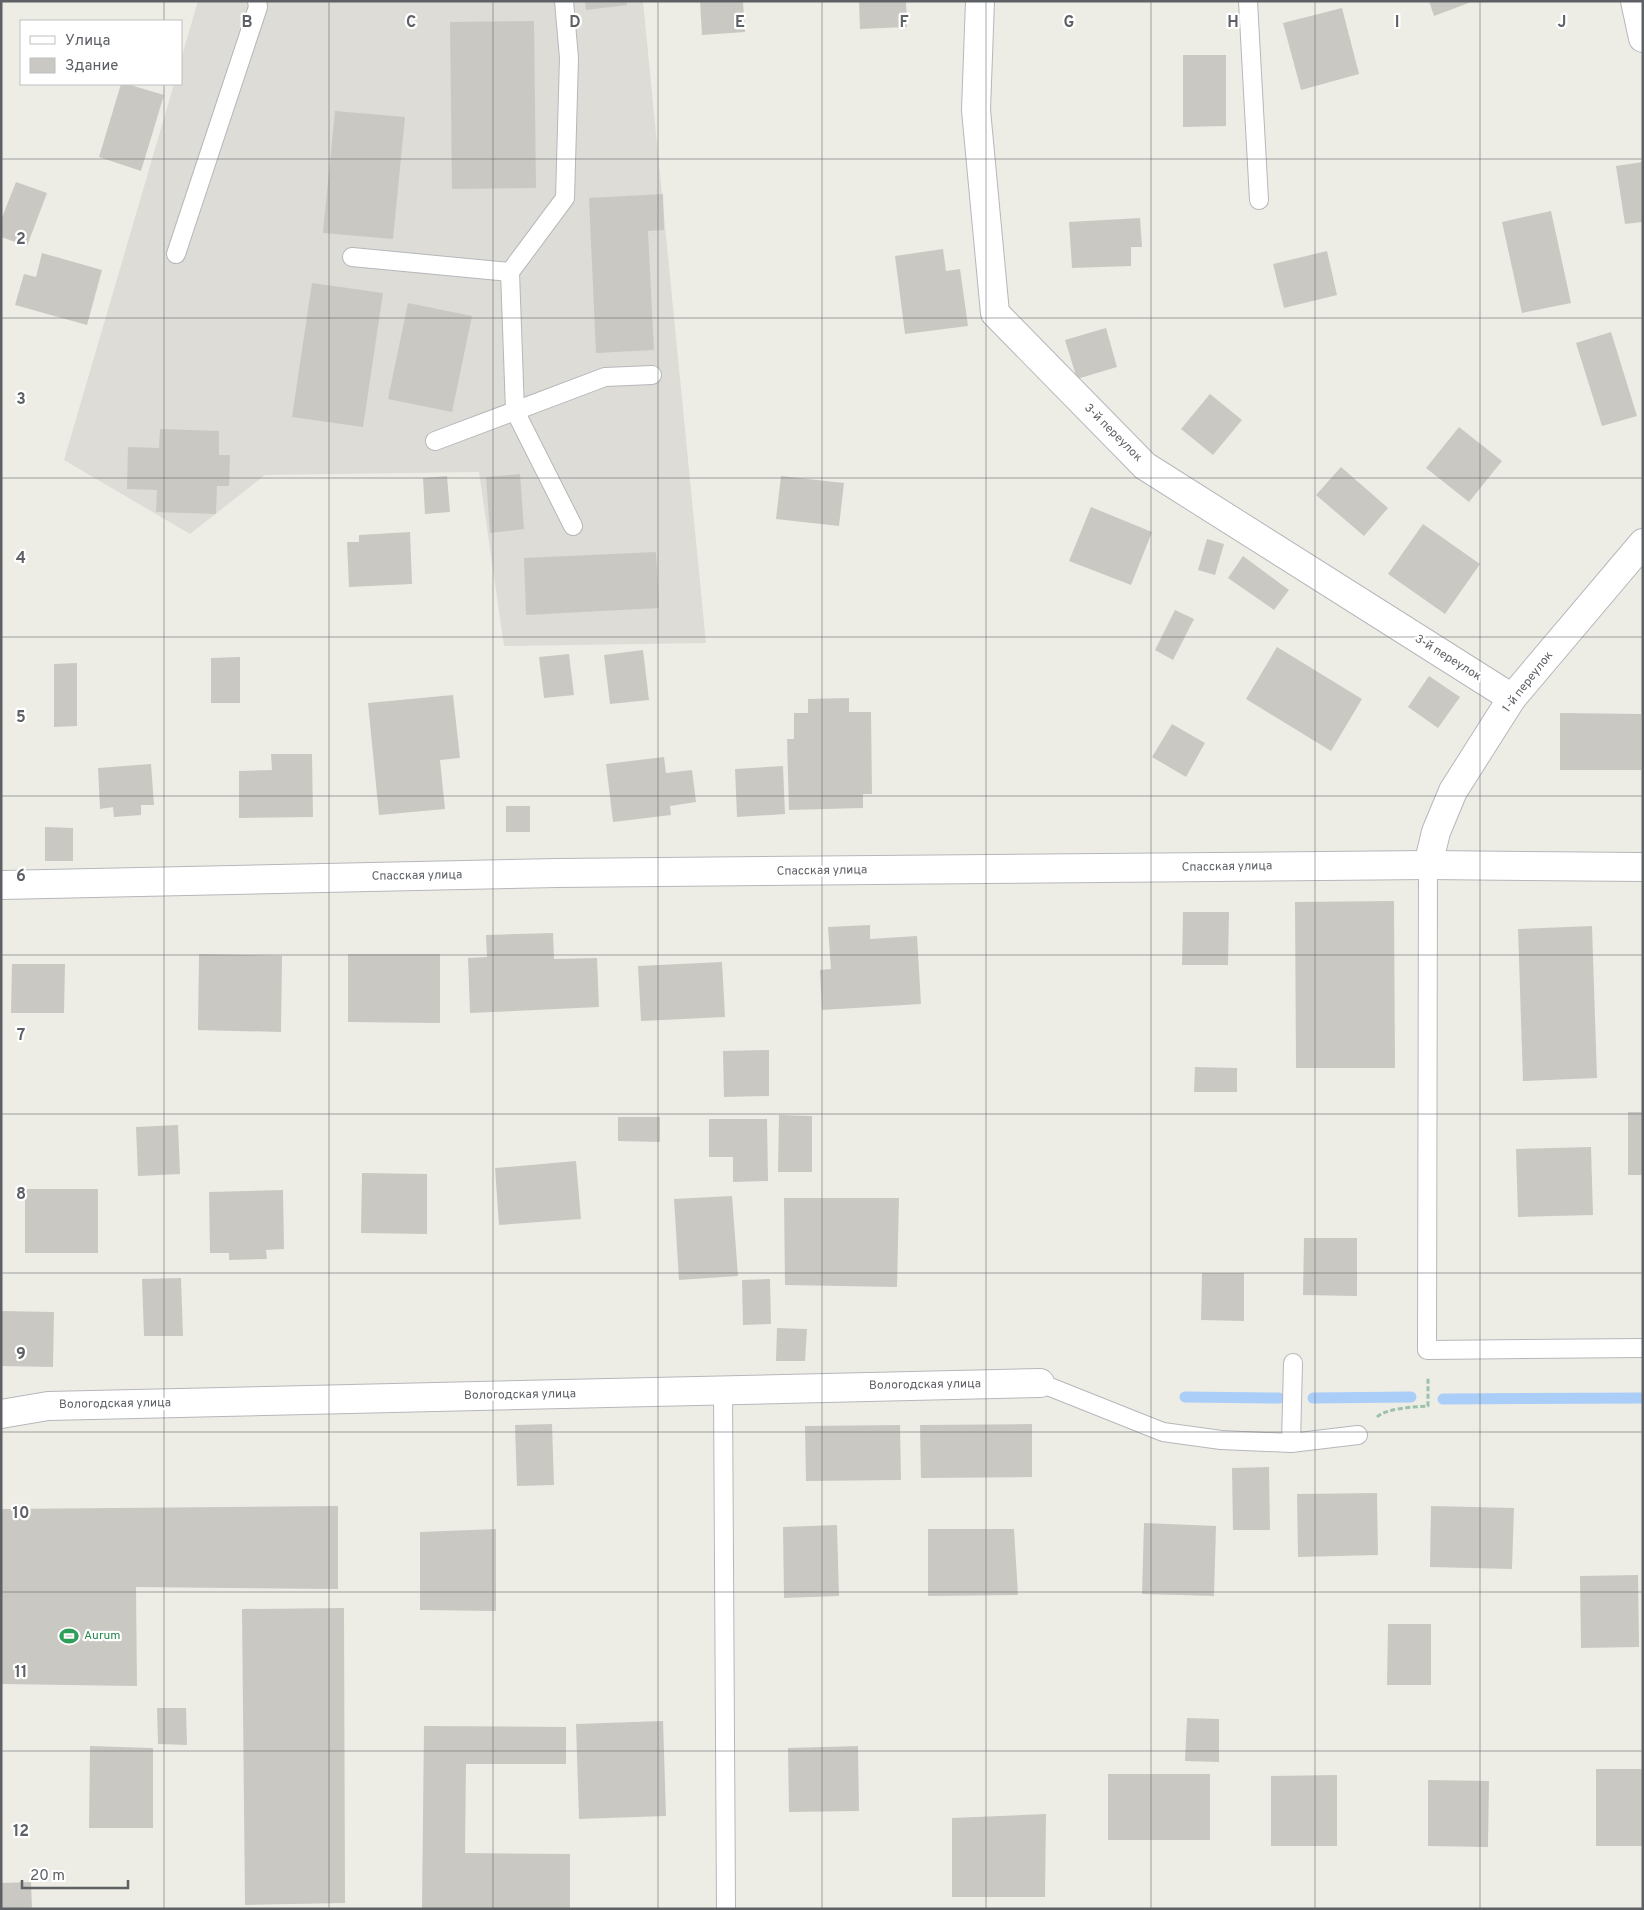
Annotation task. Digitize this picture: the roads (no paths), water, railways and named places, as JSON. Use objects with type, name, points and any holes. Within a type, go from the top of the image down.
[{"type":"street","name":"3-й переулок","points":[[980,1],[976,110],[995,314],[1146,466],[1512,698]]},
{"type":"street","points":[[1635,1],[1643,38]]},
{"type":"street","name":"1-й переулок","points":[[1428,865],[1436,832],[1453,791],[1512,698],[1643,543]]},
{"type":"street","name":"Спасская улица","points":[[1,885],[558,873],[1428,865],[1643,867]]},
{"type":"street","name":"Вологодская улица","points":[[1,1414],[48,1406],[1040,1383]]},
{"type":"lane","points":[[176,254],[258,7],[257,1]]},
{"type":"lane","points":[[564,1],[570,58],[565,198],[510,272],[515,412],[573,526]]},
{"type":"lane","points":[[1248,1],[1259,200]]},
{"type":"lane","points":[[352,257],[510,272]]},
{"type":"lane","points":[[434,441],[605,377],[652,375]]},
{"type":"lane","points":[[1428,865],[1427,1350],[1643,1348]]},
{"type":"lane","points":[[1291,1443],[1293,1363]]},
{"type":"lane","points":[[1040,1383],[1163,1432],[1221,1440],[1291,1443],[1358,1435]]},
{"type":"lane","points":[[723,1390],[726,1909]]},
{"type":"waterway","points":[[1185,1397],[1279,1398]]},
{"type":"waterway","points":[[1313,1398],[1411,1397]]},
{"type":"waterway","points":[[1443,1399],[1643,1398]]},
{"type":"place","name":"Aurum","points":[[69,1636]]}]
